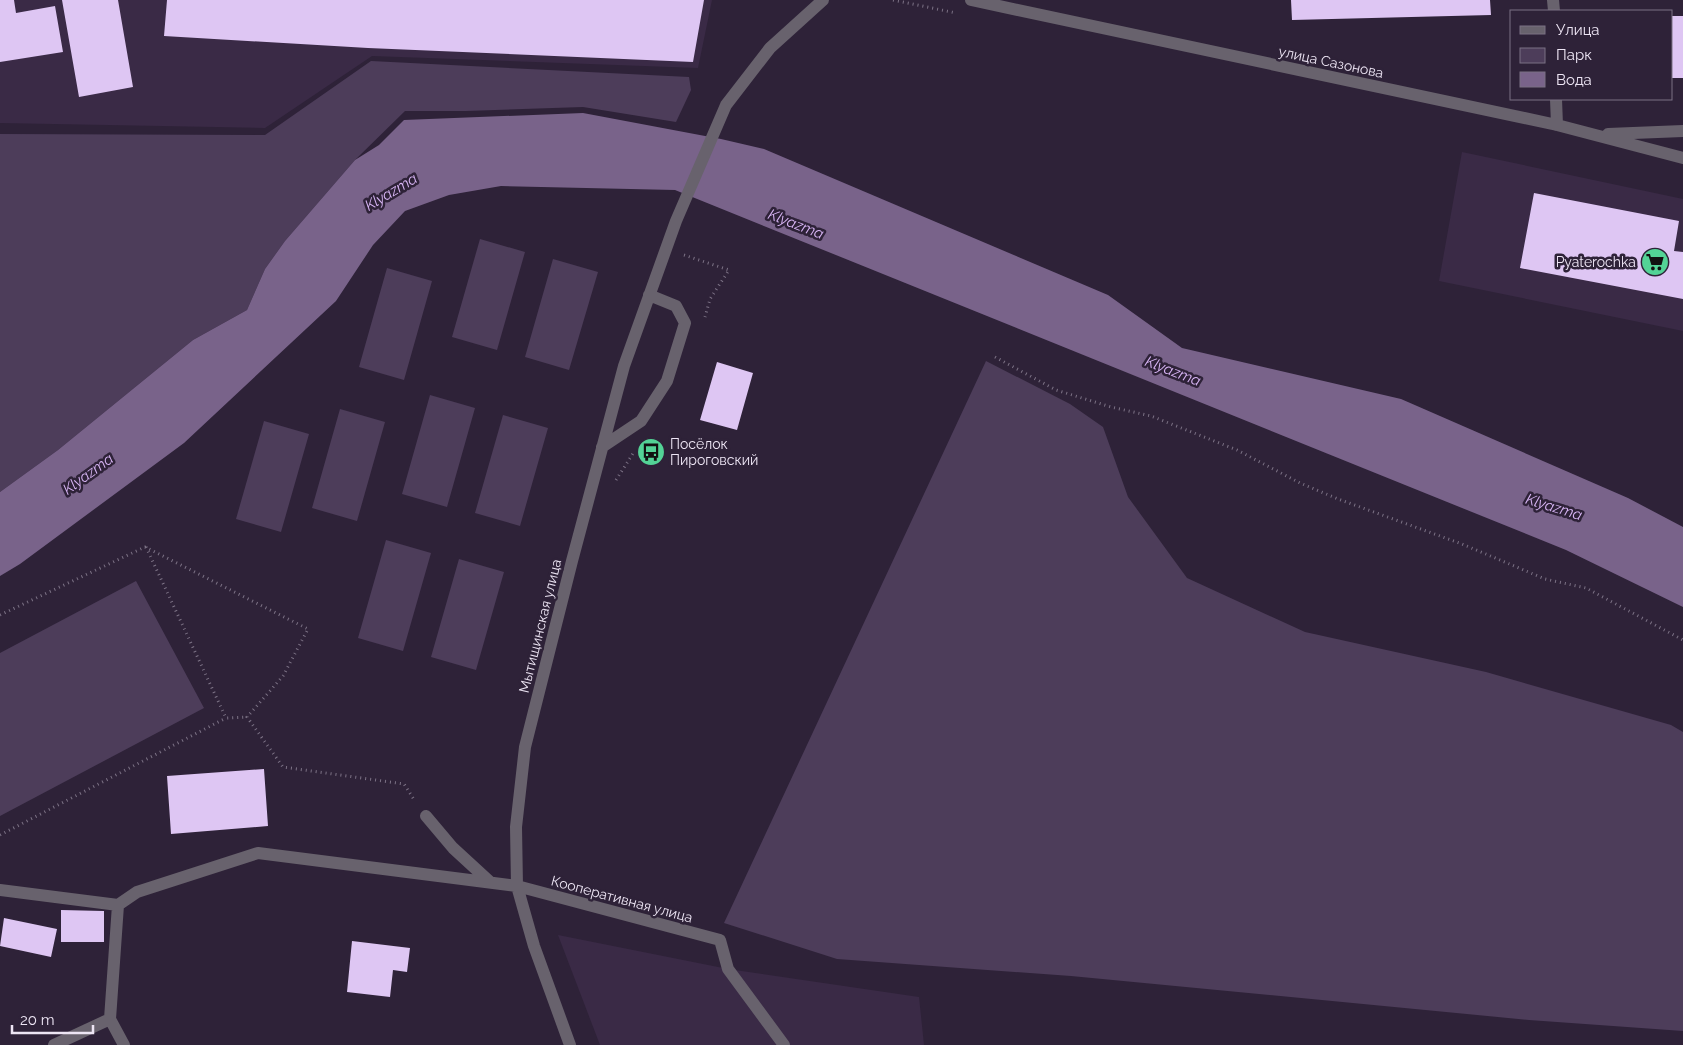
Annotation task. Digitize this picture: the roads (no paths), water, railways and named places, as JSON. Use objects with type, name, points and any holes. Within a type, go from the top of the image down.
[{"type":"street","name":"Мытищинская улица","points":[[570,1045],[534,946],[517,886],[516,827],[525,747],[572,560],[624,366],[676,221],[726,105],[770,48],[823,0]]},
{"type":"street","name":"улица Сазонова","points":[[971,0],[1557,125],[1683,158]]},
{"type":"street","points":[[1556,100],[1557,125]]},
{"type":"street","points":[[1593,134],[1683,131]]},
{"type":"street","points":[[602,447],[641,421],[667,381],[684,323],[676,306],[649,295]]},
{"type":"street","points":[[426,816],[453,848],[490,882]]},
{"type":"street","name":"Кооперативная улица","points":[[118,905],[137,892],[258,853],[517,886],[720,940],[728,969],[784,1045]]},
{"type":"street","points":[[0,890],[118,905],[110,1019],[124,1045]]},
{"type":"street","points":[[54,1045],[110,1019]]},
{"type":"water","name":"Klyazma","points":[[583,113],[764,149],[1108,295],[1182,348],[1401,399],[1628,498],[1683,527],[1683,607],[1566,550],[675,190],[501,186],[449,195],[405,211],[373,245],[336,301],[184,443],[20,564],[0,576],[0,492],[58,450],[193,340],[247,310],[265,269],[285,241],[355,160],[379,145],[404,120]]},
{"type":"place","name":"Pyaterochka","points":[[1655,262]]},
{"type":"place","name":"Посёлок Пироговский","points":[[651,452]]}]
